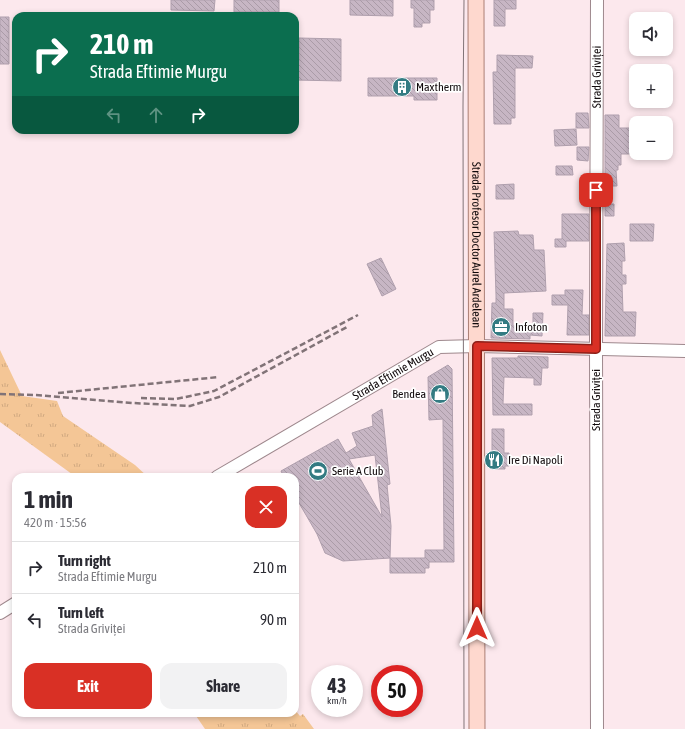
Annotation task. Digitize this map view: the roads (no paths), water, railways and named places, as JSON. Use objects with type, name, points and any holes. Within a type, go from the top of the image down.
[{"type":"main road","name":"Strada Profesor Doctor Aurel Ardelean","points":[[476,0],[477,729]]},
{"type":"street","name":"Strada Griviței","points":[[597,0],[597,729]]},
{"type":"street","name":"Strada Eftimie Murgu","points":[[224,473],[428,352],[444,346],[685,351]]},
{"type":"street","points":[[0,613],[12,606]]},
{"type":"tram line","points":[[464,0],[464,729]]},
{"type":"railway","points":[[141,398],[176,399],[214,391],[358,315]]},
{"type":"railway","points":[[0,394],[36,395],[190,406],[219,397],[347,327]]},
{"type":"railway","points":[[58,393],[219,377]]},
{"type":"place","name":"Maxtherm","points":[[402,87]]},
{"type":"place","name":"Infoton","points":[[501,327]]},
{"type":"place","name":"Bendea","points":[[440,394]]},
{"type":"place","name":"Ire Di Napoli","points":[[494,460]]},
{"type":"place","name":"Serie A Club","points":[[318,471]]}]
